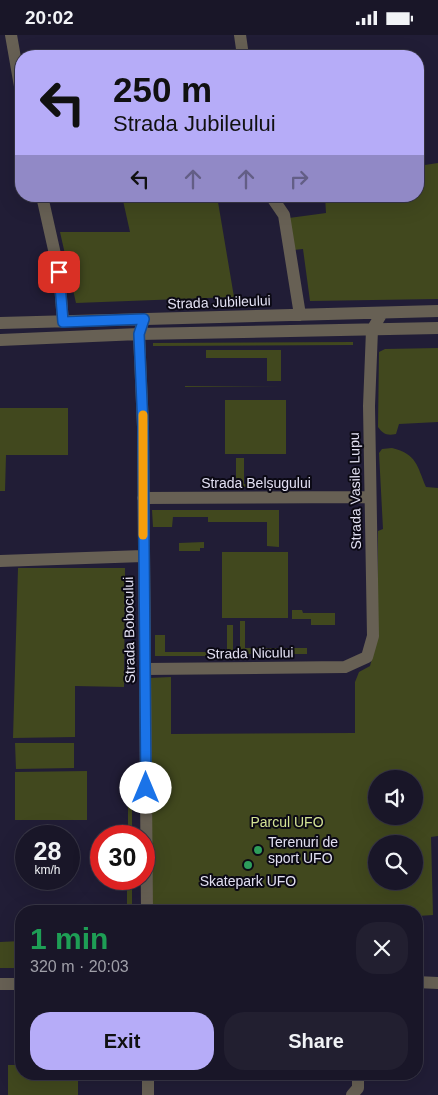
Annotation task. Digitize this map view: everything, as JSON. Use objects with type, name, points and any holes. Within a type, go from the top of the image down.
[{"type":"street","points":[[11,35],[15,58]]},
{"type":"street","points":[[240,35],[242,50]]},
{"type":"street","points":[[43,202],[59,272],[63,322]]},
{"type":"street","points":[[274,202],[284,215],[300,315]]},
{"type":"street","name":"Strada Jubileului","points":[[0,323],[438,311]]},
{"type":"street","name":"Strada Vasile Lupu","points":[[354,663],[367,657],[374,636],[369,407],[372,330],[382,313]]},
{"type":"street","name":"Strada Bobocului","points":[[144,319],[139,334],[143,427],[147,905]]},
{"type":"street","points":[[0,340],[139,334],[438,328]]},
{"type":"street","name":"Strada Belșugului","points":[[143,498],[370,497]]},
{"type":"street","points":[[0,561],[143,556]]},
{"type":"street","name":"Strada Nicului","points":[[145,669],[345,667],[354,663]]},
{"type":"street","points":[[423,982],[438,983]]},
{"type":"street","points":[[0,985],[15,984]]},
{"type":"street","points":[[148,1080],[148,1095]]},
{"type":"street","points":[[352,1095],[358,1088],[358,1080]]},
{"type":"green space","points":[[438,163],[438,299],[310,301],[303,249],[293,250],[289,218],[326,213],[325,202],[424,202],[424,165]]},
{"type":"green space","points":[[123,202],[218,202],[234,297],[76,303],[60,232],[130,232]]},
{"type":"green space","points":[[353,342],[353,345],[153,346],[153,343]]},
{"type":"green space","points":[[438,348],[438,422],[399,424],[396,434],[388,435],[384,433],[378,427],[379,352],[385,349]]},
{"type":"green space","points":[[206,350],[281,350],[281,381],[267,381],[267,358],[206,358]]},
{"type":"green space","points":[[185,386],[283,386],[185,387]]},
{"type":"green space","points":[[225,400],[286,400],[286,454],[225,454]]},
{"type":"green space","points":[[0,408],[68,408],[68,455],[6,455],[5,491],[0,491]]},
{"type":"green space","name":"Parcul UFO","points":[[392,448],[411,457],[418,467],[426,487],[438,488],[438,836],[431,837],[433,915],[423,916],[423,905],[147,905],[147,890],[155,890],[155,825],[148,825],[149,678],[171,677],[171,734],[355,733],[355,682],[359,672],[370,666],[378,636],[378,531],[383,529],[379,453],[382,449]]},
{"type":"green space","points":[[236,458],[244,458],[244,484],[305,484],[305,487],[236,487]]},
{"type":"green space","points":[[152,510],[279,510],[279,547],[267,546],[267,522],[208,522],[208,517],[173,517],[172,527],[153,527]]},
{"type":"green space","points":[[204,542],[204,548],[200,548],[200,551],[179,551],[179,543]]},
{"type":"green space","points":[[222,552],[288,552],[288,618],[222,618]]},
{"type":"green space","points":[[18,568],[125,568],[124,687],[75,686],[75,737],[13,738]]},
{"type":"green space","points":[[292,610],[302,610],[303,613],[335,613],[335,625],[311,625],[311,619],[292,619]]},
{"type":"green space","points":[[240,621],[245,621],[245,648],[307,648],[307,654],[240,654]]},
{"type":"green space","points":[[227,625],[233,625],[233,656],[155,656],[155,635],[165,635],[165,652],[227,652]]},
{"type":"green space","points":[[15,743],[74,743],[74,768],[16,769]]},
{"type":"green space","points":[[128,770],[132,770],[132,825],[128,825]]},
{"type":"green space","points":[[87,771],[87,820],[15,820],[15,772]]},
{"type":"green space","points":[[127,890],[132,890],[132,905],[127,905]]},
{"type":"green space","points":[[15,941],[15,968],[0,968],[0,942]]},
{"type":"green space","points":[[8,1065],[15,1065],[15,1080],[78,1080],[78,1095],[8,1095]]},
{"type":"slow traffic","points":[[143,415],[143,535]]},
{"type":"place","name":"Terenuri de sport UFO","points":[[258,850]]},
{"type":"place","name":"Skatepark UFO","points":[[248,865]]},
{"type":"route","points":[[59,272],[63,322],[144,319],[139,334],[143,427],[146,788]]}]
